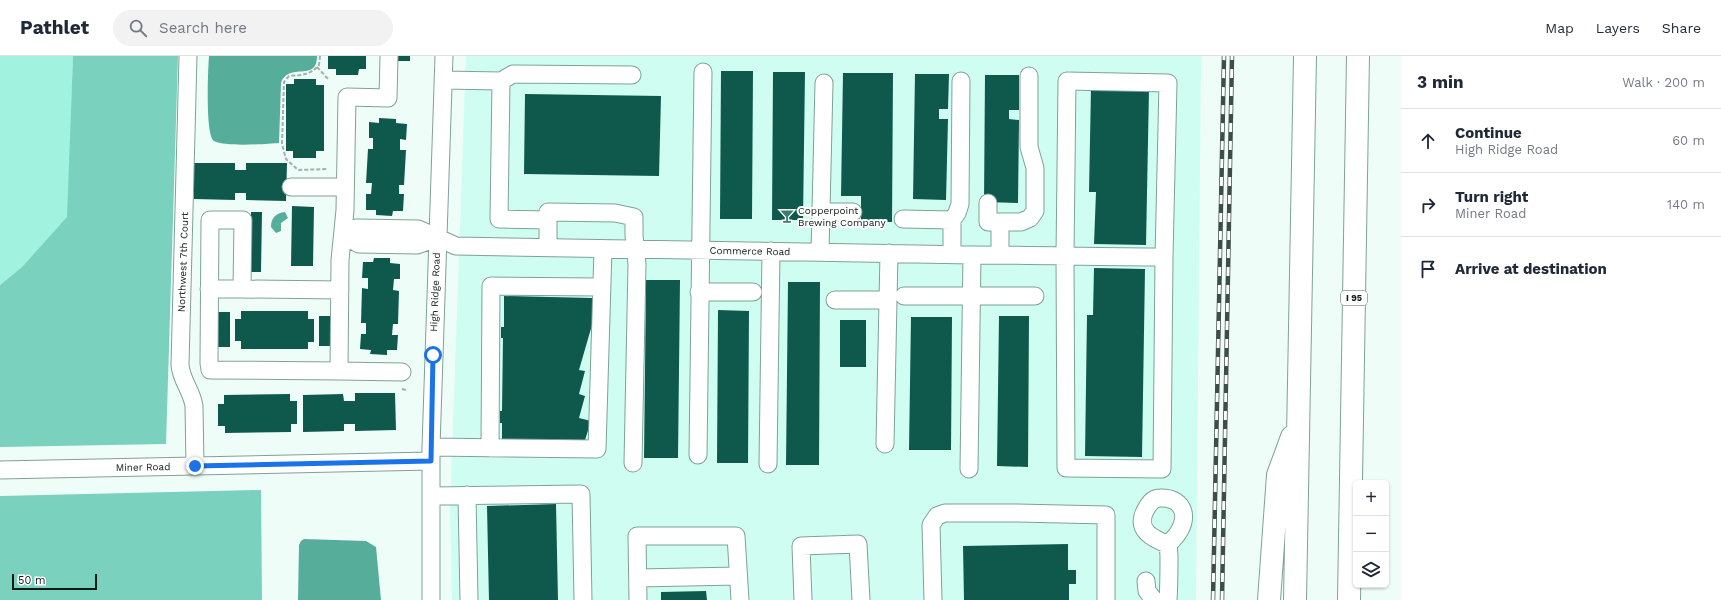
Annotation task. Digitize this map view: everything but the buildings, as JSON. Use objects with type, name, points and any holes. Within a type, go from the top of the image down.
[{"type":"highway","points":[[1295,600],[1297,420],[1305,56]]},
{"type":"highway","name":"I 95","points":[[1349,600],[1358,56]]},
{"type":"highway","points":[[1270,600],[1278,475],[1297,420]]},
{"type":"highway","points":[[1350,541],[1353,562]]},
{"type":"highway","points":[[1357,588],[1359,600]]},
{"type":"street","name":"Northwest 7th Court","points":[[188,56],[180,365],[181,374],[192,397],[194,406],[195,466]]},
{"type":"street","points":[[339,372],[340,290],[345,187],[347,97],[388,98],[389,56]]},
{"type":"street","name":"High Ridge Road","points":[[431,600],[431,454],[436,238],[444,56]]},
{"type":"street","points":[[698,455],[703,72]]},
{"type":"street","points":[[443,80],[501,80],[513,74],[632,75]]},
{"type":"street","points":[[988,203],[988,222],[1021,222],[1030,218],[1035,211],[1035,168],[1029,147],[1029,76]]},
{"type":"street","points":[[501,80],[499,219],[548,220]]},
{"type":"street","points":[[952,254],[952,220],[957,213],[960,204],[961,81]]},
{"type":"street","points":[[1067,81],[1168,83],[1164,257],[1162,469],[1066,468],[1064,256],[1067,81]]},
{"type":"street","points":[[820,252],[824,83]]},
{"type":"street","points":[[291,187],[345,187]]},
{"type":"street","points":[[548,247],[548,212],[615,213],[634,217],[637,264],[633,463]]},
{"type":"street","points":[[820,212],[853,212]]},
{"type":"street","points":[[903,219],[952,220]]},
{"type":"street","points":[[210,370],[210,220],[243,220],[242,289]]},
{"type":"street","points":[[1000,222],[1000,255]]},
{"type":"street","points":[[343,236],[359,244],[417,245],[436,238]]},
{"type":"street","name":"Commerce Road","points":[[436,238],[456,246],[1164,257]]},
{"type":"street","points":[[490,448],[491,286],[602,287],[603,248]]},
{"type":"street","points":[[768,464],[771,251]]},
{"type":"street","points":[[885,444],[896,298],[889,253]]},
{"type":"street","points":[[969,469],[972,255]]},
{"type":"street","name":"Miner Road","points":[[0,470],[195,466],[431,454],[490,448],[597,449],[602,287]]},
{"type":"street","points":[[209,289],[340,290]]},
{"type":"street","points":[[699,292],[753,292]]},
{"type":"street","points":[[835,300],[972,296],[1035,296]]},
{"type":"street","points":[[186,385],[210,370],[402,372]]},
{"type":"street","points":[[431,496],[581,494],[583,600]]},
{"type":"street","points":[[467,495],[469,600]]},
{"type":"street","points":[[933,600],[932,525],[937,516],[945,513],[1018,513],[1106,515],[1106,600]]},
{"type":"street","points":[[638,600],[637,536],[736,536],[740,600]]},
{"type":"street","points":[[803,600],[801,546],[858,544],[861,600]]},
{"type":"street","points":[[1168,600],[1169,545]]},
{"type":"street","points":[[638,578],[738,576]]},
{"type":"street","points":[[1146,581],[1147,591],[1154,600]]},
{"type":"path","points":[[320,56],[320,65],[312,72],[289,76],[284,82],[282,144],[286,160],[298,170],[328,169]]},
{"type":"path","points":[[317,67],[329,80]]},
{"type":"shaded area","points":[[0,56],[73,56],[68,217],[22,267],[0,285]]},
{"type":"shaded area","points":[[73,56],[178,56],[166,444],[0,447],[0,285],[22,267],[67,217]]},
{"type":"shaded area","points":[[209,56],[317,56],[316,64],[312,69],[308,71],[290,73],[281,83],[279,143],[236,145],[214,141],[211,136],[208,115]]},
{"type":"shaded area","points":[[466,56],[1201,56],[1196,600],[452,600],[450,510]]},
{"type":"shaded area","points":[[285,212],[288,218],[281,223],[281,231],[276,233],[271,227],[272,221],[277,215]]},
{"type":"shaded area","points":[[261,490],[262,600],[0,600],[0,496]]},
{"type":"shaded area","points":[[304,539],[366,541],[376,547],[381,600],[298,600],[299,545]]},
{"type":"railway","points":[[1213,600],[1224,56]]},
{"type":"railway","points":[[1222,600],[1232,56]]},
{"type":"place","name":"Copperpoint Brewing Company","points":[[787,216]]},
{"type":"route","points":[[195,466],[431,461],[433,355]]}]
